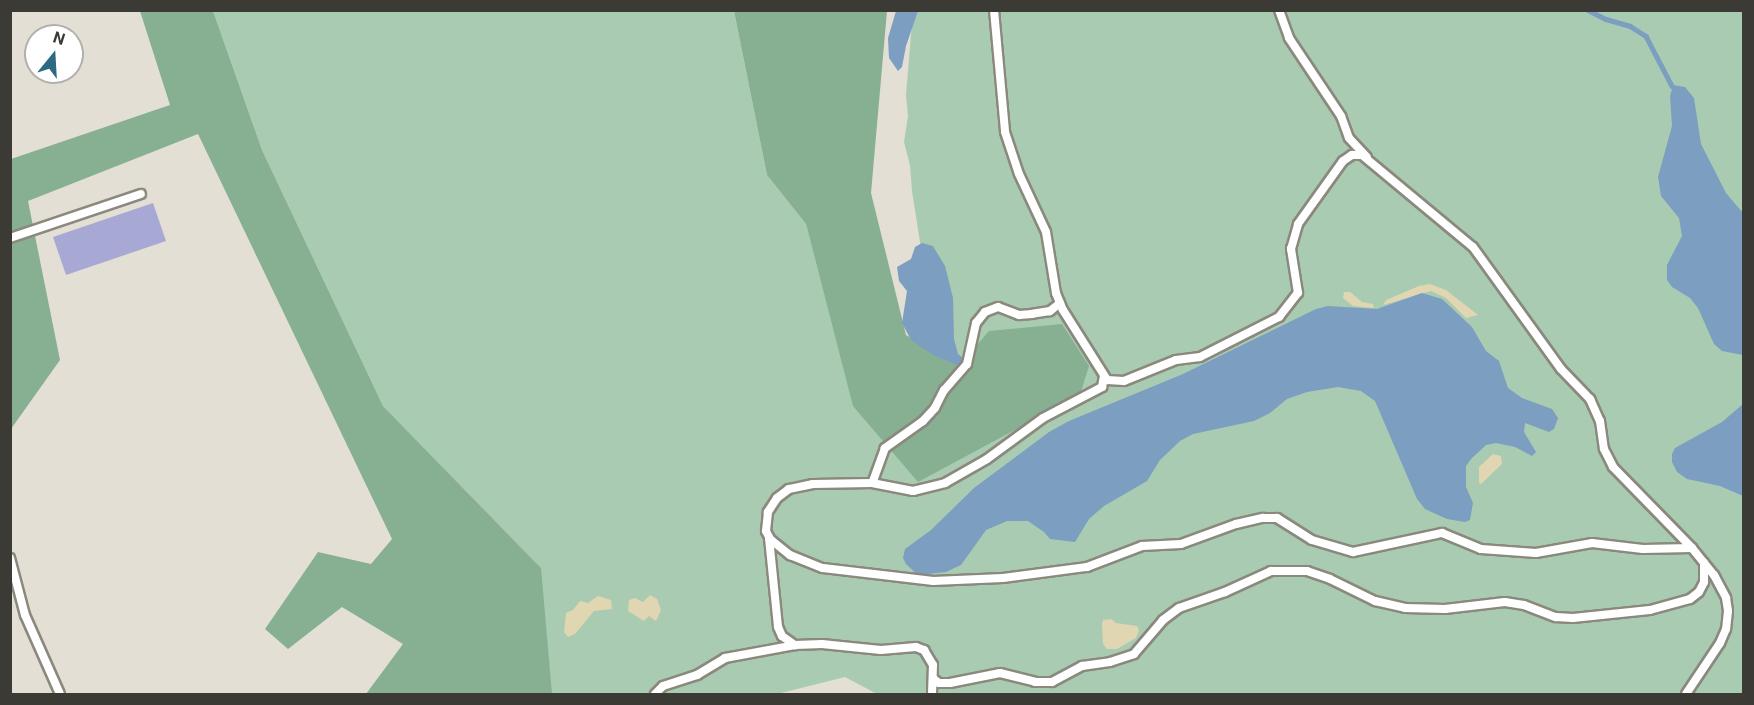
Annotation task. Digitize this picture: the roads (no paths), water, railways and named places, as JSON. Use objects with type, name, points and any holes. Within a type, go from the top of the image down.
[{"type":"lane","points":[[994,10],[1003,104],[1002,123],[1019,174],[1048,240],[1060,303],[1104,376],[1116,382]]},
{"type":"lane","points":[[1279,10],[1289,38],[1341,116],[1349,138],[1373,163]]},
{"type":"lane","points":[[1345,160],[1349,138]]},
{"type":"lane","points":[[795,645],[782,636],[778,627],[769,538],[765,521],[771,505],[792,487],[813,484],[872,483],[913,491],[945,483],[987,459],[1043,418],[1102,387],[1176,360],[1200,357],[1270,324],[1284,313],[1298,293],[1291,249],[1293,234],[1345,160],[1352,155],[1362,155],[1473,247],[1561,369],[1590,399],[1600,421],[1604,449],[1613,467],[1704,561],[1726,598],[1727,624],[1720,643],[1686,694]]},
{"type":"lane","points":[[10,238],[141,194]]},
{"type":"lane","points":[[872,483],[885,448],[923,420],[967,364],[976,323],[985,312],[998,307],[1019,315],[1032,314],[1050,311],[1060,303]]},
{"type":"lane","points":[[1102,387],[1104,376]]},
{"type":"lane","points":[[769,538],[787,553],[823,568],[933,581],[1003,578],[1087,567],[1142,546],[1181,544],[1236,524],[1263,518],[1277,518],[1312,540],[1353,552],[1442,533],[1481,549],[1536,554],[1592,543],[1643,549],[1692,548]]},
{"type":"lane","points":[[10,558],[25,615],[60,694]]},
{"type":"lane","points":[[934,679],[939,683],[950,683],[1000,673],[1035,682],[1052,682],[1082,666],[1110,662],[1134,654],[1167,617],[1179,608],[1225,592],[1271,570],[1307,571],[1330,579],[1376,601],[1405,608],[1445,609],[1505,602],[1524,604],[1556,617],[1573,618],[1650,610],[1690,600],[1699,592],[1704,582],[1704,561]]},
{"type":"lane","points":[[655,694],[663,686],[697,675],[721,659],[795,645],[822,644],[881,650],[916,646],[924,650],[932,659],[934,679],[932,694]]},
{"type":"water","points":[[896,11],[918,11],[906,46],[902,67],[898,71],[889,58],[888,38]]},
{"type":"water","points":[[1673,85],[1685,87],[1694,98],[1701,144],[1726,193],[1743,213],[1743,355],[1722,351],[1714,344],[1698,308],[1690,298],[1672,287],[1667,280],[1667,265],[1682,236],[1679,218],[1661,196],[1658,177],[1672,126],[1670,96]]},
{"type":"water","points":[[922,243],[933,246],[945,266],[953,298],[954,339],[958,354],[964,359],[959,366],[933,355],[911,340],[902,323],[907,291],[899,281],[897,267],[911,259],[915,247]]},
{"type":"water","points":[[1422,293],[1442,299],[1472,327],[1486,351],[1499,361],[1508,388],[1522,398],[1552,409],[1558,418],[1554,429],[1549,432],[1525,423],[1524,432],[1536,452],[1532,456],[1515,447],[1496,443],[1486,445],[1471,459],[1466,466],[1466,487],[1473,503],[1470,520],[1465,522],[1447,519],[1425,509],[1417,499],[1375,401],[1361,391],[1338,387],[1307,392],[1287,399],[1270,413],[1254,421],[1193,434],[1180,441],[1160,460],[1147,481],[1104,506],[1089,519],[1075,542],[1050,539],[1028,521],[1007,521],[986,530],[961,565],[946,572],[918,575],[906,564],[903,558],[905,549],[931,530],[974,488],[1049,432],[1069,421],[1183,374],[1316,309],[1328,306],[1377,309]]},
{"type":"water","points":[[1743,404],[1743,496],[1720,486],[1687,479],[1677,472],[1672,462],[1675,448],[1722,422]]},
{"type":"waterway","points":[[1588,10],[1606,19],[1630,26],[1646,36],[1672,86]]}]
